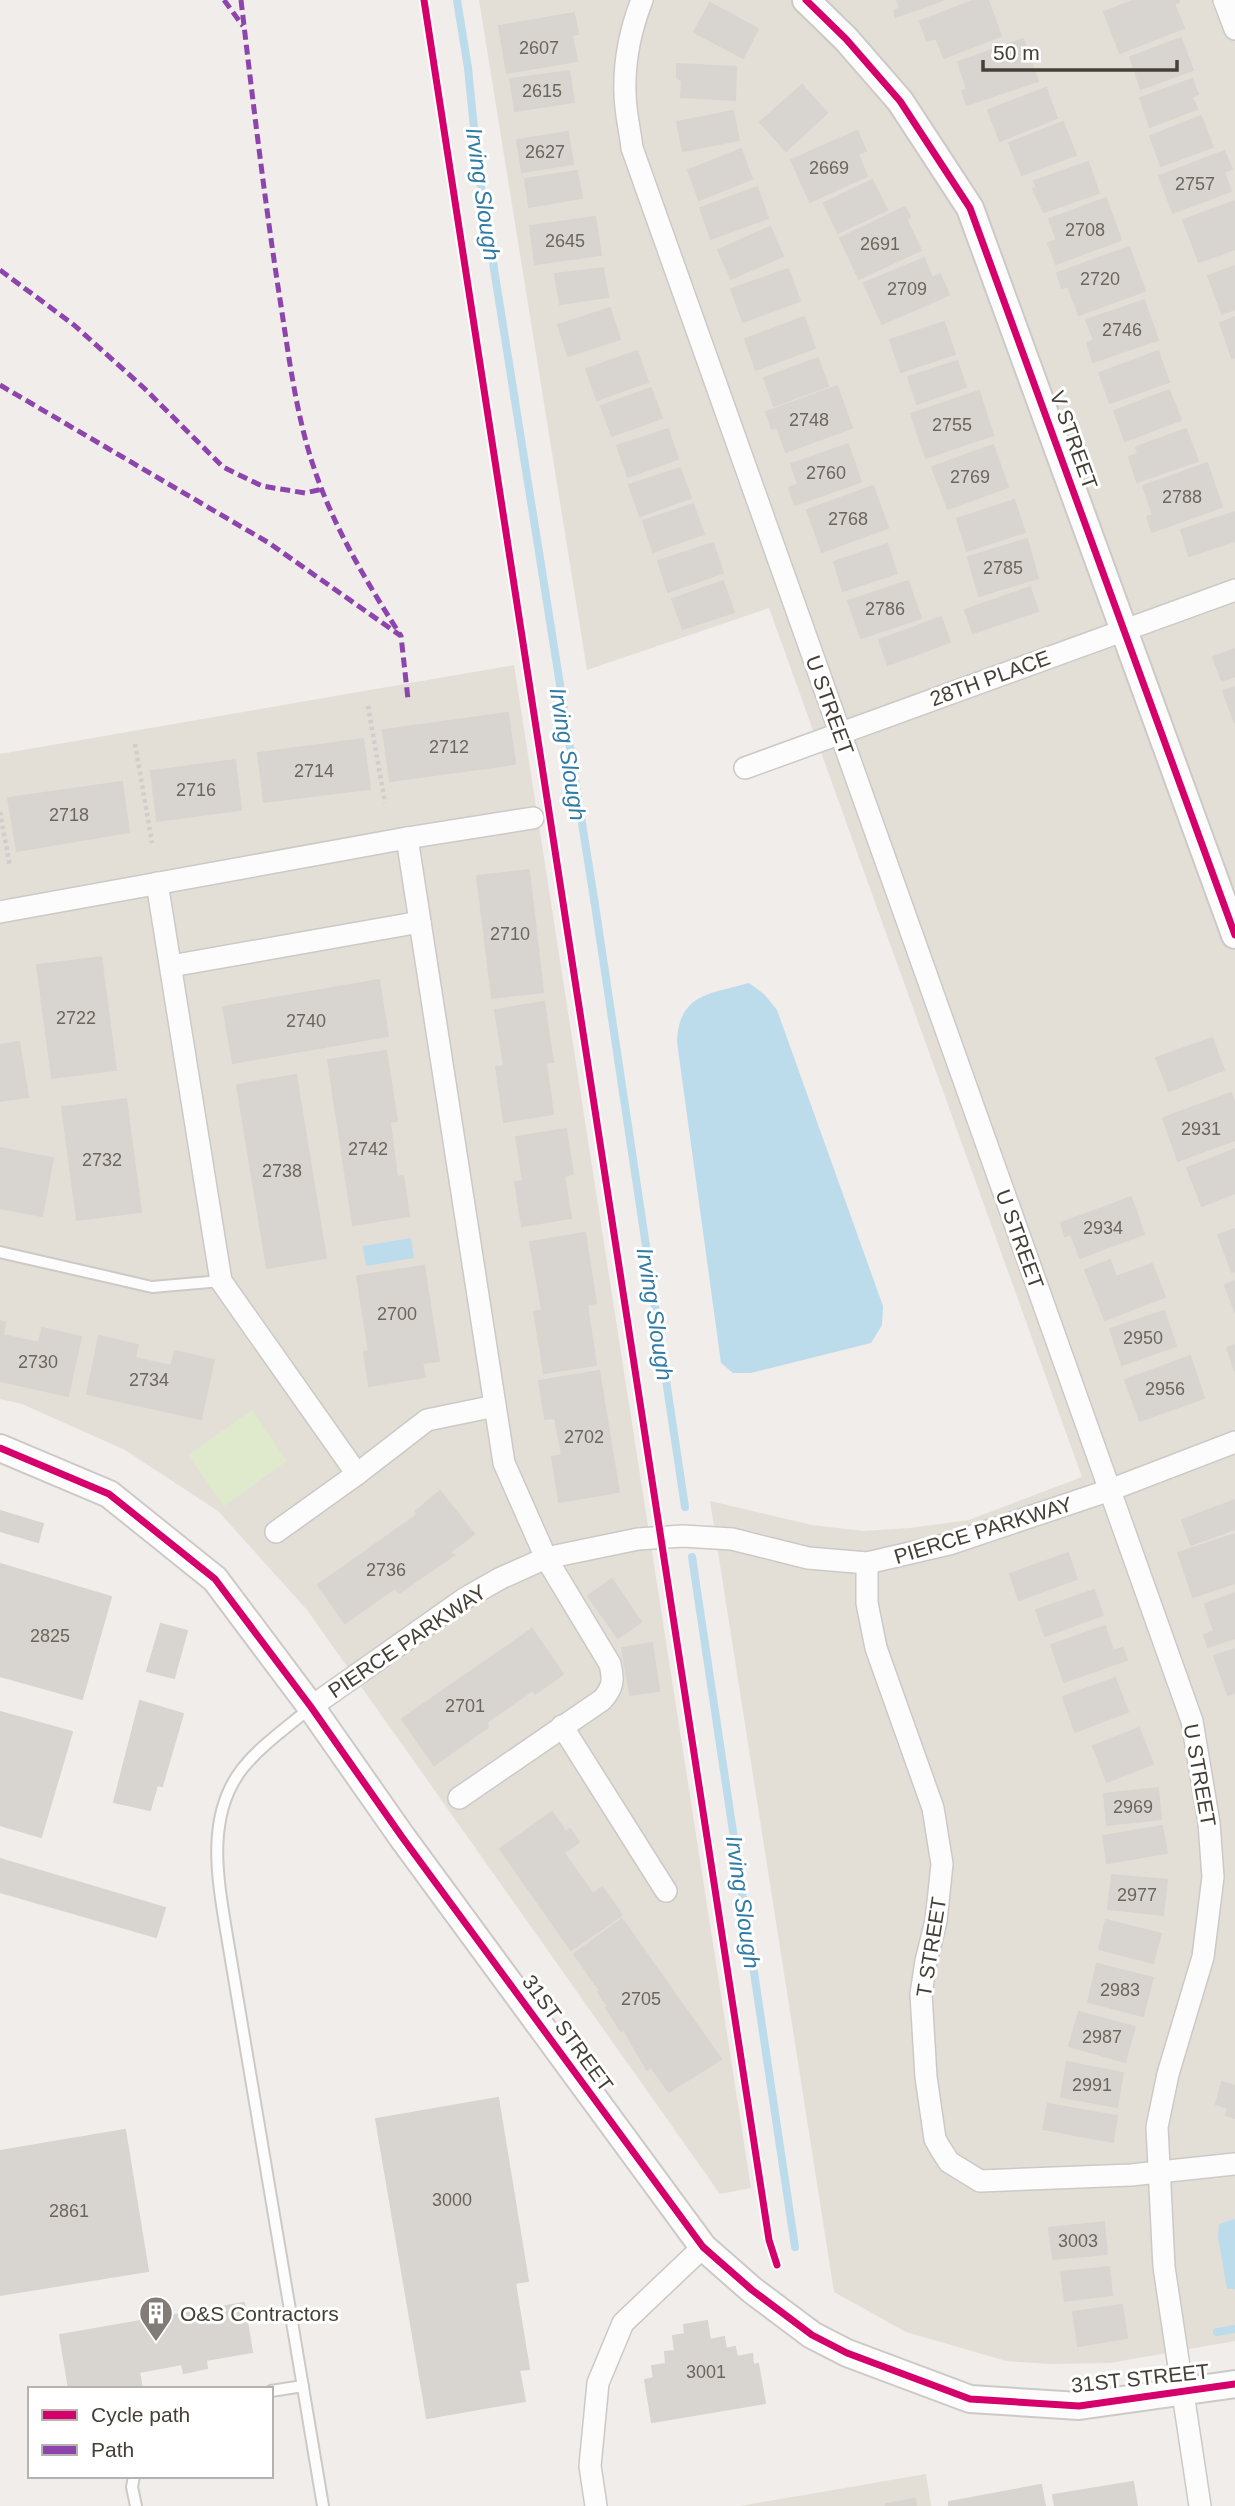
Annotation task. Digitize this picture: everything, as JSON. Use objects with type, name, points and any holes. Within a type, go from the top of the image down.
[{"type":"street","name":"U STREET","points":[[642,0],[635,18],[625,92],[632,148],[1192,1721],[1212,1852],[1213,1877],[1203,1957],[1168,2074],[1157,2127],[1164,2267],[1200,2506]]},
{"type":"street","name":"V STREET","points":[[806,0],[846,39],[900,101],[970,208],[1235,935]]},
{"type":"street","points":[[1224,0],[1235,29]]},
{"type":"street","name":"28TH PLACE","points":[[745,768],[1235,590]]},
{"type":"street","points":[[0,912],[407,838],[533,818]]},
{"type":"street","points":[[407,838],[504,1463],[546,1558],[610,1664],[613,1677],[611,1690],[602,1700],[459,1798]]},
{"type":"street","points":[[157,883],[221,1281],[357,1474]]},
{"type":"street","points":[[171,967],[420,922]]},
{"type":"street","points":[[276,1532],[427,1420],[495,1406]]},
{"type":"street","name":"PIERCE PARKWAY","points":[[311,1707],[464,1599],[501,1578],[546,1558],[635,1539],[682,1536],[732,1539],[808,1558],[867,1563],[949,1545],[1110,1490],[1235,1442]]},
{"type":"street","name":"31ST STREET","points":[[0,1448],[109,1494],[215,1579],[703,2246],[752,2290],[812,2335],[847,2353],[970,2399],[1079,2406],[1235,2384]]},
{"type":"street","name":"T STREET","points":[[867,1563],[867,1603],[876,1648],[933,1808],[942,1864],[936,1921],[921,1994],[926,2077],[935,2139],[949,2162],[980,2182],[1160,2172],[1235,2164]]},
{"type":"street","points":[[562,1726],[666,1891]]},
{"type":"street","points":[[596,2506],[590,2466],[598,2383],[623,2323],[703,2246]]},
{"type":"lane","points":[[0,1252],[152,1287],[221,1281]]},
{"type":"lane","name":"PIERCE PARKWAY","points":[[311,1707],[243,1768],[231,1786],[217,1832],[218,1880],[225,1925],[323,2506]]},
{"type":"lane","points":[[273,2391],[303,2386]]},
{"type":"lane","points":[[134,2478],[132,2487],[136,2506]]},
{"type":"path","points":[[368,706],[385,803]]},
{"type":"path","points":[[135,744],[152,843]]},
{"type":"path","points":[[0,812],[10,867]]},
{"type":"shaded area","points":[[479,0],[1235,0],[1235,2341],[1110,2363],[1051,2364],[1006,2361],[906,2332],[834,2292],[710,1501],[812,1525],[863,1531],[910,1528],[969,1520],[1082,1477],[769,608],[587,670]]},
{"type":"shaded area","points":[[514,665],[751,2188],[720,2194],[307,1610],[218,1511],[125,1450],[22,1404],[0,1399],[0,754]]},
{"type":"shaded area","points":[[926,2474],[931,2506],[740,2506]]},
{"type":"green space","points":[[252,1410],[287,1461],[224,1506],[188,1455]]},
{"type":"water","points":[[749,983],[764,994],[777,1010],[883,1306],[882,1325],[871,1343],[751,1373],[733,1373],[721,1363],[677,1042],[679,1026],[690,1005],[699,998]]},
{"type":"water","points":[[411,1238],[414,1258],[366,1266],[363,1246]]},
{"type":"water","points":[[1235,2219],[1235,2289],[1227,2289],[1218,2237],[1219,2224]]},
{"type":"building","points":[[897,0],[943,0],[896,17],[894,11],[900,8]]},
{"type":"building","points":[[975,0],[988,0],[1001,36],[944,58],[936,38],[927,41],[920,21]]},
{"type":"building","points":[[1135,0],[1179,0],[1174,4],[1184,28],[1120,53],[1104,12]]},
{"type":"building","points":[[710,3],[758,29],[743,58],[694,32]]},
{"type":"building","points":[[574,13],[578,34],[572,35],[577,61],[507,73],[499,26]]},
{"type":"building","points":[[1181,38],[1193,70],[1141,89],[1130,57]]},
{"type":"building","points":[[1023,39],[1038,81],[967,105],[962,91],[967,89],[958,62]]},
{"type":"building","points":[[677,64],[736,67],[735,100],[681,97],[682,81],[677,78]]},
{"type":"building","points":[[569,71],[574,102],[515,111],[510,79]]},
{"type":"building","points":[[1192,79],[1198,94],[1192,97],[1197,109],[1150,127],[1140,98]]},
{"type":"building","points":[[802,85],[827,113],[786,151],[760,122]]},
{"type":"building","points":[[1046,88],[1057,118],[1000,141],[988,110]]},
{"type":"building","points":[[733,111],[739,140],[683,151],[677,122]]},
{"type":"building","points":[[1201,116],[1213,147],[1161,166],[1150,136]]},
{"type":"building","points":[[1063,122],[1076,155],[1022,175],[1009,143]]},
{"type":"building","points":[[857,131],[866,151],[858,154],[867,176],[810,202],[791,160]]},
{"type":"building","points":[[568,132],[573,164],[522,172],[517,140]]},
{"type":"building","points":[[741,149],[752,179],[699,200],[688,170]]},
{"type":"building","points":[[1224,151],[1232,169],[1224,172],[1231,191],[1173,213],[1159,176]]},
{"type":"building","points":[[1088,162],[1099,193],[1044,212],[1033,189],[1037,188],[1034,181]]},
{"type":"building","points":[[577,171],[582,198],[529,207],[525,179]]},
{"type":"building","points":[[872,180],[887,210],[838,233],[824,203]]},
{"type":"building","points":[[757,187],[768,218],[711,239],[700,208]]},
{"type":"building","points":[[1106,198],[1121,240],[1056,264],[1048,243],[1057,240],[1049,219]]},
{"type":"building","points":[[1235,201],[1235,249],[1199,262],[1183,220]]},
{"type":"building","points":[[905,207],[910,217],[906,219],[921,250],[859,279],[840,238]]},
{"type":"building","points":[[595,217],[601,255],[535,264],[530,226]]},
{"type":"building","points":[[770,227],[783,256],[731,279],[718,250]]},
{"type":"building","points":[[1129,247],[1145,291],[1079,315],[1068,286],[1062,288],[1057,273]]},
{"type":"building","points":[[924,258],[932,278],[940,274],[949,295],[882,324],[864,283]]},
{"type":"building","points":[[1235,266],[1235,309],[1222,314],[1208,276]]},
{"type":"building","points":[[603,268],[608,297],[560,304],[555,274]]},
{"type":"building","points":[[788,269],[800,301],[743,322],[731,289]]},
{"type":"building","points":[[1144,300],[1158,340],[1093,362],[1087,343],[1094,340],[1086,320]]},
{"type":"building","points":[[610,308],[620,339],[568,356],[558,325]]},
{"type":"building","points":[[804,317],[815,348],[756,370],[745,339]]},
{"type":"building","points":[[1235,317],[1235,357],[1232,358],[1220,323]]},
{"type":"building","points":[[944,322],[955,354],[901,372],[890,340]]},
{"type":"building","points":[[637,351],[648,382],[597,400],[586,369]]},
{"type":"building","points":[[1158,351],[1169,382],[1110,403],[1099,373]]},
{"type":"building","points":[[818,358],[828,386],[774,406],[764,378]]},
{"type":"building","points":[[957,361],[966,387],[917,404],[908,377]]},
{"type":"building","points":[[837,386],[852,428],[786,452],[777,427],[772,429],[766,412]]},
{"type":"building","points":[[651,388],[662,418],[612,436],[601,406]]},
{"type":"building","points":[[1169,390],[1181,420],[1125,441],[1114,411]]},
{"type":"building","points":[[979,391],[993,435],[926,458],[911,414]]},
{"type":"building","points":[[668,429],[678,459],[628,477],[617,446]]},
{"type":"building","points":[[1186,429],[1198,461],[1137,482],[1129,457],[1138,454],[1136,447]]},
{"type":"building","points":[[848,444],[861,482],[795,505],[789,488],[798,484],[791,464]]},
{"type":"building","points":[[993,445],[1008,487],[948,509],[932,467]]},
{"type":"building","points":[[1207,463],[1222,507],[1152,532],[1147,517],[1153,515],[1143,486]]},
{"type":"building","points":[[680,468],[691,498],[640,516],[629,485]]},
{"type":"building","points":[[873,486],[888,528],[822,552],[807,510]]},
{"type":"building","points":[[1014,500],[1025,532],[967,551],[957,519]]},
{"type":"building","points":[[693,504],[704,534],[653,552],[643,521]]},
{"type":"building","points":[[1235,512],[1235,541],[1189,556],[1181,530]]},
{"type":"building","points":[[1027,539],[1038,578],[979,596],[968,557]]},
{"type":"building","points":[[713,543],[723,573],[668,592],[658,561]]},
{"type":"building","points":[[887,544],[897,573],[843,591],[834,562]]},
{"type":"building","points":[[723,581],[734,612],[683,629],[672,599]]},
{"type":"building","points":[[908,581],[921,618],[861,638],[848,601]]},
{"type":"building","points":[[1030,587],[1038,611],[973,633],[965,610]]},
{"type":"building","points":[[941,617],[950,642],[888,665],[879,640]]},
{"type":"building","points":[[1235,649],[1235,676],[1222,681],[1213,657]]},
{"type":"building","points":[[1235,687],[1235,723],[1223,691]]},
{"type":"building","points":[[508,713],[515,764],[390,781],[383,730]]},
{"type":"building","points":[[363,739],[370,789],[264,802],[258,753]]},
{"type":"building","points":[[235,760],[241,810],[157,821],[151,771]]},
{"type":"building","points":[[122,782],[129,832],[17,851],[8,798]]},
{"type":"building","points":[[529,870],[543,992],[492,998],[477,876]]},
{"type":"building","points":[[101,957],[116,1070],[52,1078],[37,965]]},
{"type":"building","points":[[379,980],[388,1036],[233,1063],[223,1007]]},
{"type":"building","points":[[544,1002],[553,1062],[546,1063],[553,1114],[504,1122],[496,1067],[504,1066],[495,1010]]},
{"type":"building","points":[[1212,1038],[1224,1070],[1169,1091],[1156,1058]]},
{"type":"building","points":[[19,1042],[28,1097],[0,1101],[0,1045]]},
{"type":"building","points":[[386,1051],[397,1121],[390,1122],[397,1177],[403,1176],[409,1216],[353,1225],[328,1060]]},
{"type":"building","points":[[296,1075],[326,1258],[267,1268],[237,1085]]},
{"type":"building","points":[[1231,1093],[1235,1104],[1235,1140],[1178,1161],[1163,1118]]},
{"type":"building","points":[[126,1099],[141,1212],[77,1220],[62,1107]]},
{"type":"building","points":[[566,1129],[573,1174],[564,1176],[571,1218],[522,1226],[515,1182],[523,1181],[516,1137]]},
{"type":"building","points":[[0,1148],[53,1158],[42,1216],[0,1208]]},
{"type":"building","points":[[1235,1149],[1235,1193],[1202,1206],[1187,1168]]},
{"type":"building","points":[[1131,1197],[1144,1234],[1080,1258],[1071,1234],[1065,1236],[1061,1223]]},
{"type":"building","points":[[1235,1229],[1235,1271],[1232,1272],[1218,1235]]},
{"type":"building","points":[[585,1233],[596,1303],[587,1305],[596,1365],[544,1373],[534,1312],[542,1310],[530,1242]]},
{"type":"building","points":[[1110,1260],[1116,1277],[1152,1264],[1165,1297],[1105,1320],[1085,1270]]},
{"type":"building","points":[[424,1266],[439,1361],[422,1363],[425,1377],[369,1386],[364,1352],[369,1351],[357,1276]]},
{"type":"building","points":[[1235,1281],[1235,1312],[1225,1285]]},
{"type":"building","points":[[1164,1311],[1176,1346],[1122,1365],[1110,1329]]},
{"type":"building","points":[[0,1321],[5,1322],[3,1335],[39,1343],[42,1328],[81,1337],[68,1396],[0,1381]]},
{"type":"building","points":[[99,1336],[138,1345],[135,1358],[171,1366],[175,1351],[214,1360],[201,1419],[87,1394]]},
{"type":"building","points":[[1235,1345],[1235,1371],[1227,1348]]},
{"type":"building","points":[[1190,1356],[1204,1398],[1140,1421],[1125,1380]]},
{"type":"building","points":[[599,1371],[619,1492],[559,1502],[552,1457],[562,1455],[555,1418],[545,1419],[539,1381]]},
{"type":"building","points":[[440,1491],[474,1534],[449,1553],[454,1555],[399,1593],[395,1588],[345,1623],[318,1585],[417,1515],[416,1511]]},
{"type":"building","points":[[1235,1500],[1235,1529],[1191,1545],[1182,1520]]},
{"type":"building","points":[[0,1511],[43,1524],[38,1542],[0,1531]]},
{"type":"building","points":[[1235,1534],[1235,1583],[1193,1597],[1178,1553]]},
{"type":"building","points":[[1068,1553],[1077,1579],[1019,1600],[1010,1574]]},
{"type":"building","points":[[0,1564],[111,1597],[82,1699],[0,1676]]},
{"type":"building","points":[[612,1579],[641,1622],[618,1638],[588,1596]]},
{"type":"building","points":[[1094,1590],[1103,1615],[1045,1636],[1036,1610]]},
{"type":"building","points":[[1235,1593],[1235,1638],[1208,1647],[1204,1635],[1214,1631],[1205,1604]]},
{"type":"building","points":[[161,1624],[187,1631],[174,1678],[147,1671]]},
{"type":"building","points":[[1105,1626],[1113,1651],[1123,1648],[1127,1660],[1064,1682],[1051,1645]]},
{"type":"building","points":[[532,1629],[563,1674],[535,1694],[533,1690],[487,1722],[488,1727],[434,1765],[402,1719]]},
{"type":"building","points":[[652,1643],[659,1691],[630,1695],[622,1648]]},
{"type":"building","points":[[1235,1649],[1235,1693],[1228,1695],[1214,1656]]},
{"type":"building","points":[[1115,1678],[1128,1712],[1075,1732],[1063,1697]]},
{"type":"building","points":[[140,1701],[183,1714],[162,1786],[157,1785],[150,1810],[114,1802]]},
{"type":"building","points":[[0,1712],[72,1732],[41,1837],[0,1825]]},
{"type":"building","points":[[1139,1728],[1153,1764],[1107,1782],[1093,1746]]},
{"type":"building","points":[[1158,1788],[1161,1819],[1107,1825],[1104,1794]]},
{"type":"building","points":[[552,1812],[566,1832],[570,1829],[579,1842],[564,1853],[593,1894],[602,1887],[622,1915],[571,1950],[500,1849]]},
{"type":"building","points":[[1162,1826],[1167,1853],[1107,1863],[1103,1836]]},
{"type":"building","points":[[0,1859],[165,1908],[156,1937],[0,1892]]},
{"type":"building","points":[[1112,1875],[1167,1880],[1163,1915],[1108,1909]]},
{"type":"building","points":[[622,1919],[721,2059],[669,2092],[651,2067],[647,2070],[624,2030],[621,2031],[606,2008],[608,2007],[598,1992],[600,1991],[574,1954]]},
{"type":"building","points":[[1106,1920],[1161,1934],[1153,1963],[1099,1949]]},
{"type":"building","points":[[1097,1964],[1153,1978],[1143,2016],[1088,2002]]},
{"type":"building","points":[[1079,2012],[1135,2027],[1125,2062],[1069,2046]]},
{"type":"building","points":[[1067,2062],[1123,2073],[1117,2107],[1061,2097]]},
{"type":"building","points":[[1222,2082],[1235,2086],[1235,2118],[1226,2115],[1228,2108],[1216,2104]]},
{"type":"building","points":[[498,2098],[528,2281],[515,2283],[529,2369],[519,2370],[525,2401],[427,2418],[376,2119]]},
{"type":"building","points":[[1048,2104],[1117,2116],[1113,2142],[1043,2129]]},
{"type":"building","points":[[125,2130],[148,2271],[0,2295],[0,2151]]},
{"type":"building","points":[[1104,2222],[1107,2254],[1053,2259],[1049,2228]]},
{"type":"building","points":[[1109,2267],[1112,2295],[1065,2301],[1061,2272]]},
{"type":"building","name":"O&S Contractors","points":[[244,2303],[252,2352],[206,2360],[207,2368],[184,2373],[182,2364],[139,2372],[142,2387],[69,2387],[60,2335]]},
{"type":"building","points":[[1122,2305],[1127,2338],[1078,2346],[1073,2312]]},
{"type":"building","points":[[707,2321],[710,2340],[724,2337],[726,2349],[735,2347],[737,2357],[752,2354],[753,2365],[758,2364],[765,2403],[652,2422],[645,2380],[654,2378],[652,2366],[666,2364],[665,2352],[675,2351],[673,2336],[685,2334],[684,2325]]},
{"type":"building","points":[[1133,2482],[1137,2506],[1055,2506],[1053,2495]]},
{"type":"building","points":[[1041,2485],[1045,2506],[949,2506],[949,2502]]},
{"type":"building","points":[[915,2499],[916,2506],[886,2506],[886,2504]]},
{"type":"waterway","name":"Irving Slough","points":[[457,0],[468,68],[478,168],[595,905],[685,1507]]},
{"type":"waterway","name":"Irving Slough","points":[[692,1557],[795,2247]]},
{"type":"waterway","points":[[1217,2332],[1235,2329]]},
{"type":"marked path","points":[[224,0],[243,26]]},
{"type":"marked path","points":[[241,0],[270,230],[290,365],[302,424],[312,462],[329,508],[363,573],[401,636]]},
{"type":"marked path","points":[[0,270],[74,325],[144,388],[223,467],[262,486],[305,493],[323,489]]},
{"type":"marked path","points":[[0,385],[269,543],[401,636],[408,699]]},
{"type":"cycle path","points":[[424,0],[769,2240],[777,2265]]},
{"type":"cycle path","points":[[806,0],[846,39],[900,101],[970,208],[1235,935]]},
{"type":"cycle path","points":[[0,1448],[109,1494],[215,1579],[703,2247],[752,2290],[812,2335],[847,2353],[970,2399],[1079,2406],[1235,2384]]},
{"type":"place","name":"O&S Contractors","points":[[156,2343]]}]
